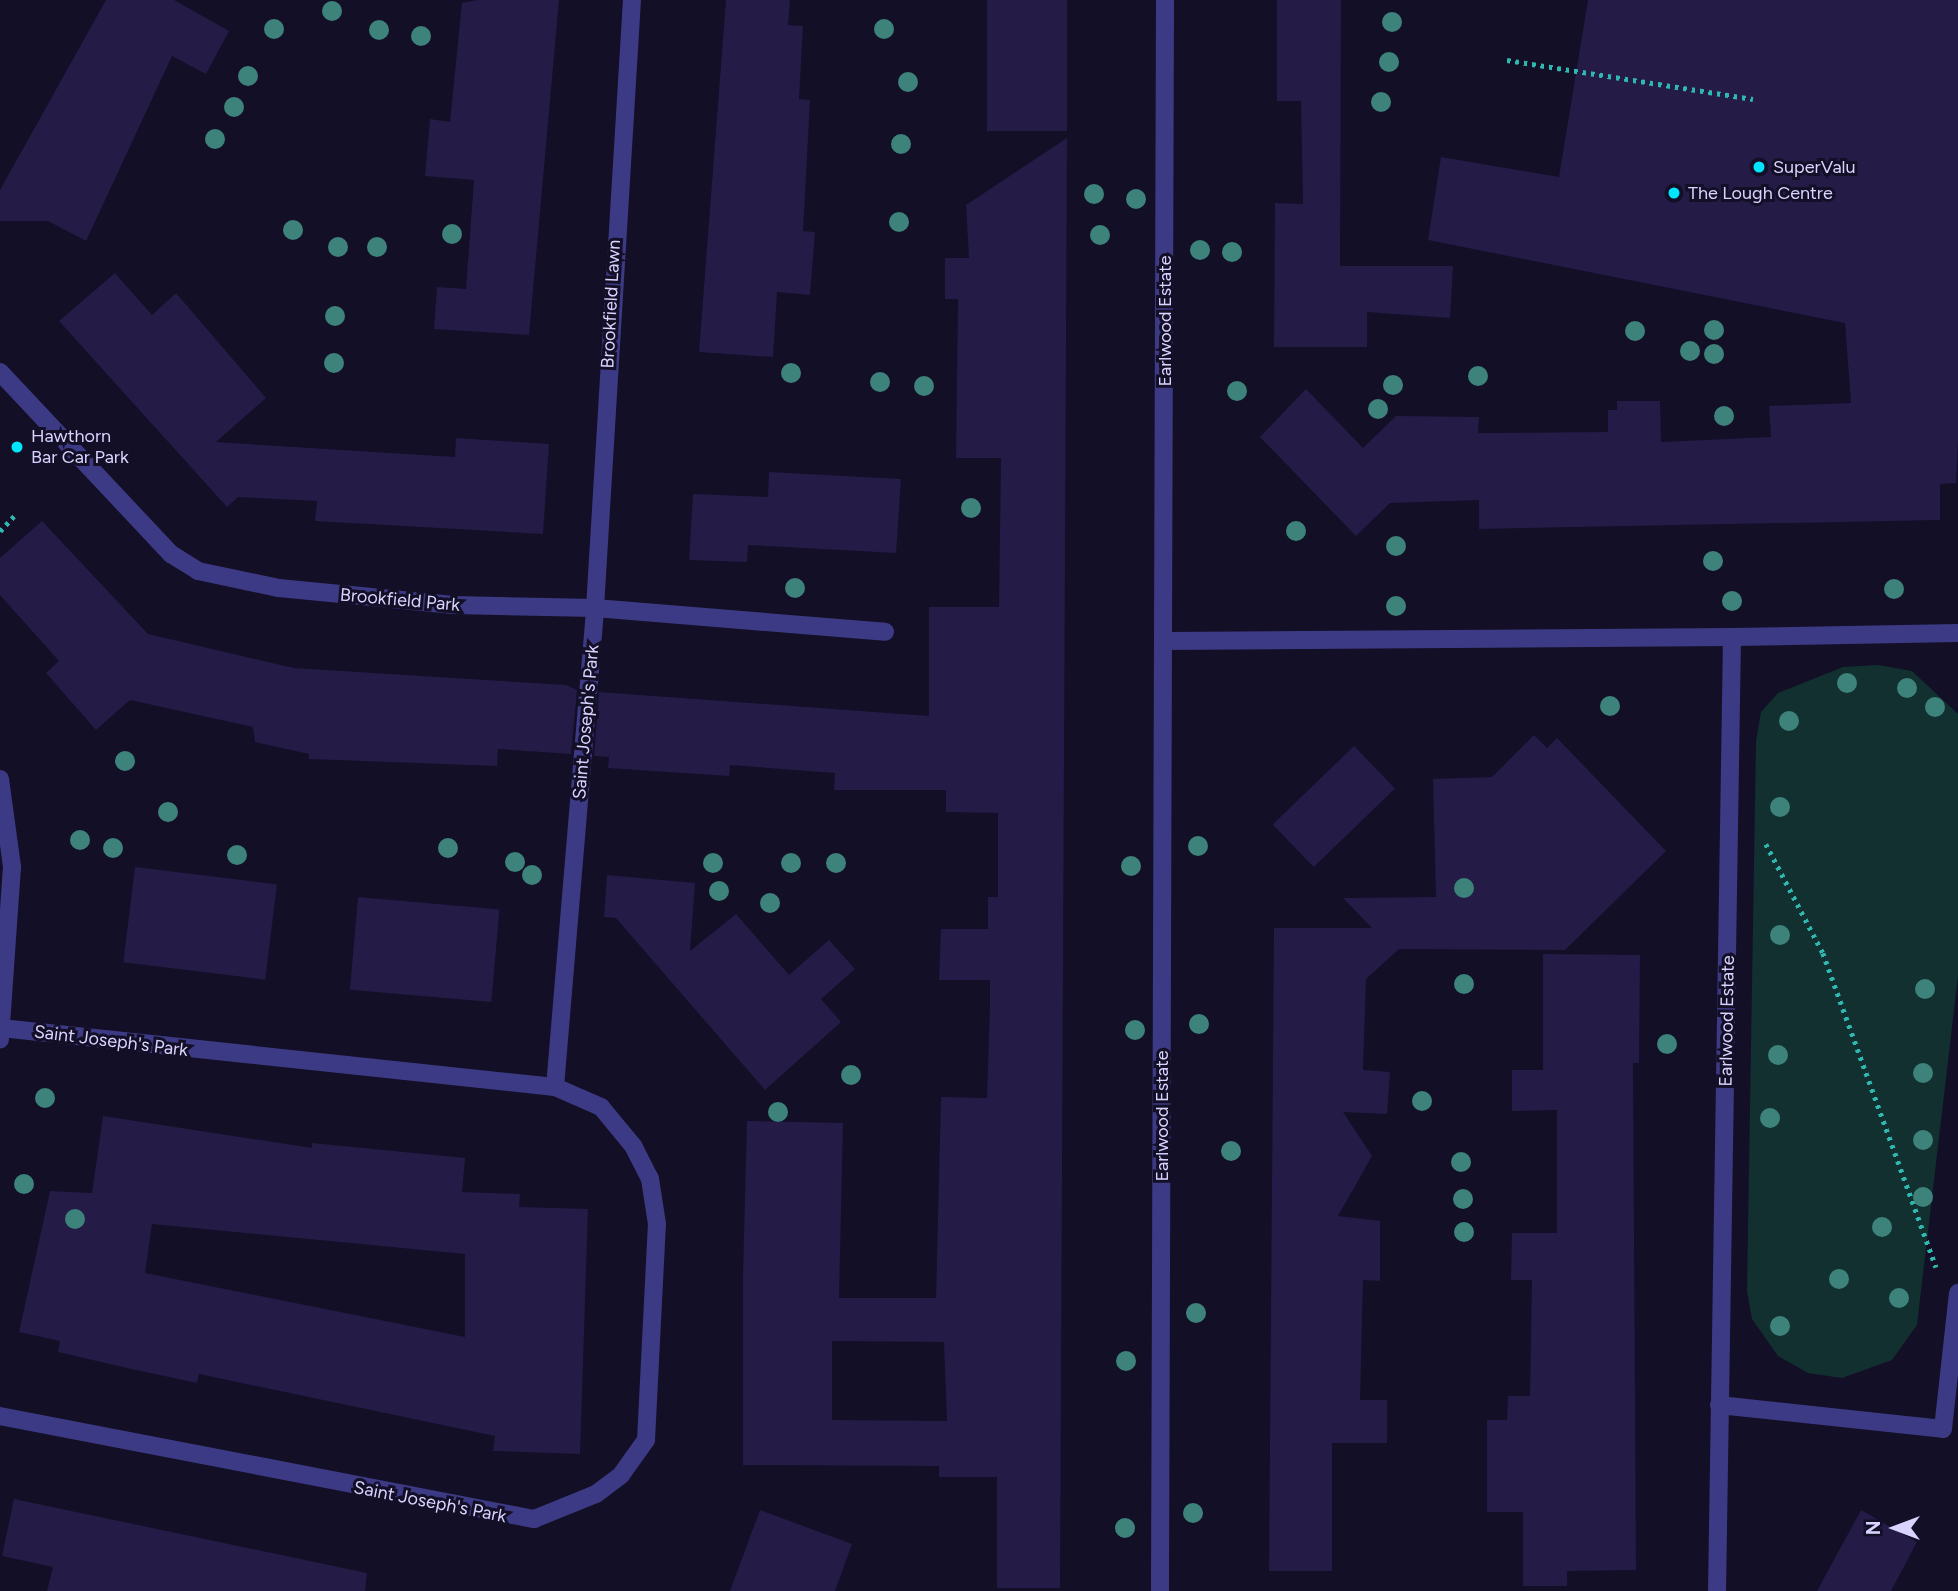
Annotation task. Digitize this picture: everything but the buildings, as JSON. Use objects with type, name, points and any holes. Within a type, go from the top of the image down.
[{"type":"street","name":"Brookfield Lawn","points":[[595,608],[632,0]]},
{"type":"street","name":"Earlwood Estate","points":[[1160,1591],[1165,0]]},
{"type":"street","name":"Brookfield Park","points":[[0,372],[171,554],[198,571],[279,588],[413,601],[595,608],[885,632]]},
{"type":"street","name":"Saint Joseph's Park","points":[[555,1087],[595,608]]},
{"type":"street","points":[[1165,641],[1958,633]]},
{"type":"street","name":"Earlwood Estate","points":[[1717,1591],[1732,637]]},
{"type":"street","points":[[0,779],[12,867],[0,1040]]},
{"type":"street","name":"Saint Joseph's Park","points":[[0,1416],[506,1519],[534,1520],[596,1494],[621,1475],[646,1440],[657,1224],[650,1179],[634,1146],[601,1107],[555,1087],[1,1028]]},
{"type":"street","points":[[1719,1405],[1950,1432],[1957,1302]]},
{"type":"path","points":[[1507,60],[1753,99]]},
{"type":"path","points":[[0,531],[17,513]]},
{"type":"path","points":[[1731,822],[1762,836],[1823,953],[1927,1247],[1957,1302]]},
{"type":"green space","points":[[1878,665],[1912,671],[1958,714],[1958,976],[1917,1325],[1892,1360],[1842,1378],[1808,1373],[1778,1356],[1752,1319],[1747,1291],[1756,741],[1761,712],[1778,693],[1843,667]]},
{"type":"place","name":"SuperValu","points":[[1759,167]]},
{"type":"place","name":"The Lough Centre","points":[[1674,193]]},
{"type":"place","name":"Hawthorn Bar Car Park","points":[[17,447]]}]
